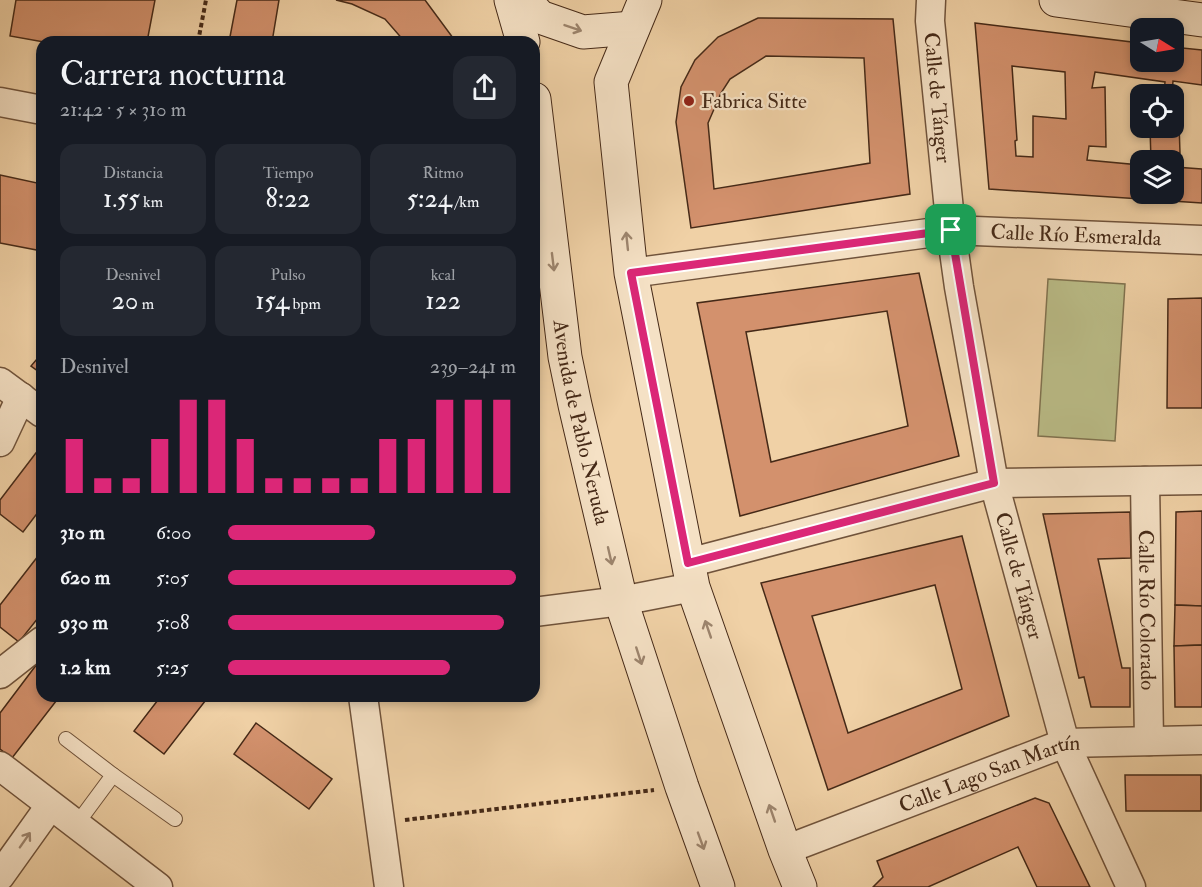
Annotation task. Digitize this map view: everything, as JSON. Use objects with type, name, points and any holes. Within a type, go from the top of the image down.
[{"type":"main road","points":[[511,0],[521,36]]},
{"type":"main road","points":[[524,0],[540,17],[583,32],[639,14]]},
{"type":"main road","points":[[1056,0],[1202,20]]},
{"type":"main road","points":[[639,14],[611,82],[631,273],[691,575],[785,850],[800,887]]},
{"type":"main road","name":"Avenida de Pablo Neruda","points":[[540,149],[565,357],[621,601],[682,787],[718,887]]},
{"type":"street","name":"Calle de Tánger","points":[[931,0],[930,21],[951,230],[994,483],[1065,743],[1131,887]]},
{"type":"street","points":[[0,102],[36,109]]},
{"type":"street","name":"Calle Río Esmeralda","points":[[631,273],[951,230],[1202,240]]},
{"type":"street","points":[[0,442],[21,397]]},
{"type":"street","points":[[540,611],[621,601],[691,575],[994,483],[1202,480]]},
{"type":"street","name":"Calle Río Colorado","points":[[1145,481],[1149,741]]},
{"type":"street","points":[[0,674],[36,647]]},
{"type":"street","points":[[364,702],[389,887]]},
{"type":"street","name":"Calle Lago San Martín","points":[[785,850],[1065,743],[1202,740]]},
{"type":"street","points":[[0,766],[159,887]]},
{"type":"street","points":[[14,887],[0,876],[50,806]]},
{"type":"lane","points":[[66,739],[175,819]]},
{"type":"lane","points":[[76,825],[113,775]]},
{"type":"path","points":[[199,36],[206,0]]},
{"type":"path","points":[[381,823],[682,787]]},
{"type":"green space","points":[[1048,279],[1125,284],[1115,441],[1038,436]]},
{"type":"building","points":[[16,0],[155,0],[148,36],[36,36],[36,41],[10,36]]},
{"type":"building","points":[[237,0],[279,0],[273,36],[230,36]]},
{"type":"building","points":[[336,0],[425,0],[452,36],[400,36],[385,19],[352,4]]},
{"type":"building","points":[[758,18],[893,19],[910,194],[691,228],[676,122],[681,87],[695,60],[718,37]],"holes":[[[766,56],[864,58],[870,163],[714,189],[708,123],[730,79]]]},
{"type":"building","points":[[975,23],[1130,42],[1130,72],[1184,72],[1184,48],[1202,50],[1202,85],[1173,81],[1173,84],[1165,84],[1165,82],[1095,72],[1092,88],[1105,87],[1106,147],[1089,146],[1087,160],[1130,164],[1130,198],[989,189]],"holes":[[[1012,66],[1065,72],[1066,119],[1033,116],[1033,157],[1016,156]]]},
{"type":"building","points":[[1150,138],[1179,138],[1180,150],[1151,150]]},
{"type":"building","points":[[1184,168],[1202,169],[1202,203],[1184,202]]},
{"type":"building","points":[[0,175],[36,183],[36,250],[0,243]]},
{"type":"building","points":[[919,273],[959,456],[740,516],[697,303]],"holes":[[[887,311],[908,426],[771,462],[746,332]]]},
{"type":"building","points":[[1202,298],[1202,408],[1167,408],[1168,299]]},
{"type":"building","points":[[36,360],[36,370],[31,366]]},
{"type":"building","points":[[36,453],[36,515],[23,532],[0,514],[0,500]]},
{"type":"building","points":[[1202,511],[1202,606],[1175,605],[1176,512]]},
{"type":"building","points":[[1130,512],[1131,558],[1098,559],[1122,668],[1130,668],[1130,707],[1091,707],[1084,677],[1079,678],[1078,674],[1043,514]]},
{"type":"building","points":[[962,536],[1009,716],[828,790],[761,583]],"holes":[[[935,585],[962,689],[848,733],[812,616]]]},
{"type":"building","points":[[36,559],[36,621],[19,642],[0,627],[0,605]]},
{"type":"building","points":[[1175,605],[1202,606],[1202,645],[1174,646]]},
{"type":"building","points":[[1202,645],[1202,707],[1175,707],[1174,646]]},
{"type":"building","points":[[36,665],[36,702],[55,702],[12,758],[0,749],[0,713]]},
{"type":"building","points":[[156,702],[204,702],[164,754],[134,731]]},
{"type":"building","points":[[256,723],[332,779],[309,809],[234,754]]},
{"type":"building","points":[[1125,775],[1201,775],[1201,811],[1126,811]]},
{"type":"building","points":[[1035,798],[1049,803],[1090,887],[1037,887],[1018,847],[928,887],[873,887],[883,877],[877,861]]},
{"type":"place","name":"Fabrica Sitte","points":[[689,101]]},
{"type":"route","points":[[951,230],[994,483],[688,563],[631,273],[951,230]]}]
